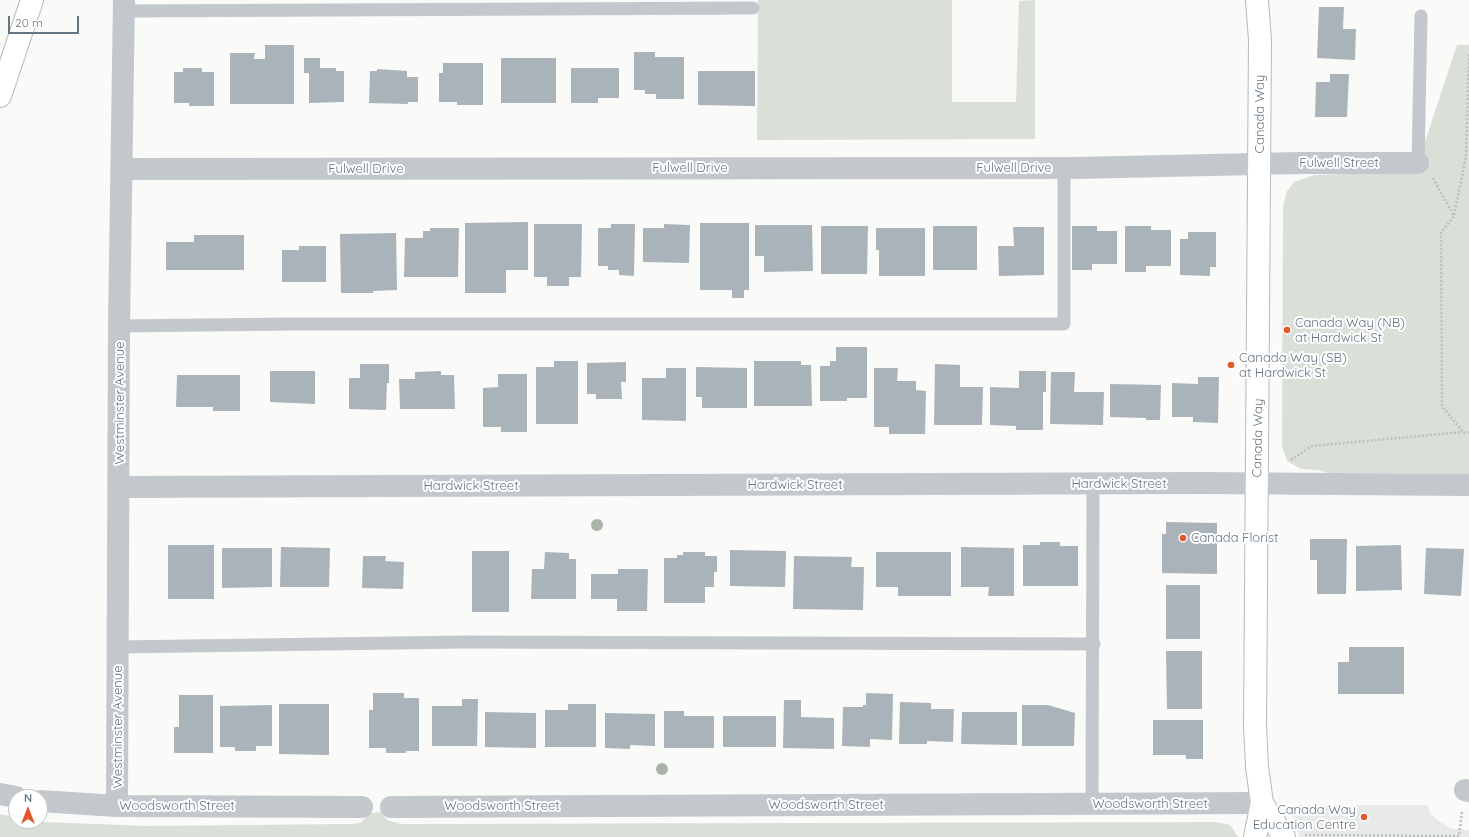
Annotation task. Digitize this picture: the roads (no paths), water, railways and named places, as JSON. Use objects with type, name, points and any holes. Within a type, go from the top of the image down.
[{"type":"main road","points":[[0,96],[32,0]]},
{"type":"main road","name":"Canada Way","points":[[1255,837],[1262,803],[1257,768],[1255,726],[1260,164],[1260,40],[1257,0]]},
{"type":"main road","name":"Canada Way","points":[[1262,803],[1293,836]]},
{"type":"street","name":"Westminster Avenue","points":[[117,806],[121,169],[124,6]]},
{"type":"street","name":"Fulwell Street","points":[[1260,164],[1418,158]]},
{"type":"street","name":"Fulwell Drive","points":[[121,169],[1064,168],[1260,164]]},
{"type":"street","name":"Hardwick Street","points":[[120,487],[1258,483],[1469,485]]},
{"type":"street","name":"Woodsworth Street","points":[[48,801],[72,804],[117,806],[362,807]]},
{"type":"street","name":"Woodsworth Street","points":[[391,807],[1262,803]]},
{"type":"lane","points":[[124,6],[753,8]]},
{"type":"lane","points":[[1418,158],[1421,16]]},
{"type":"lane","points":[[120,326],[291,324],[1064,324],[1064,168]]},
{"type":"lane","points":[[1092,804],[1094,644],[1093,484]]},
{"type":"lane","points":[[118,647],[464,642],[1094,644]]},
{"type":"place","name":"Canada Way (NB) at Hardwick St","points":[[1287,330]]},
{"type":"place","name":"Canada Way (SB) at Hardwick St","points":[[1231,365]]},
{"type":"place","name":"Canada Florist","points":[[1183,538]]},
{"type":"place","name":"Canada Way Education Centre","points":[[1364,817]]}]
